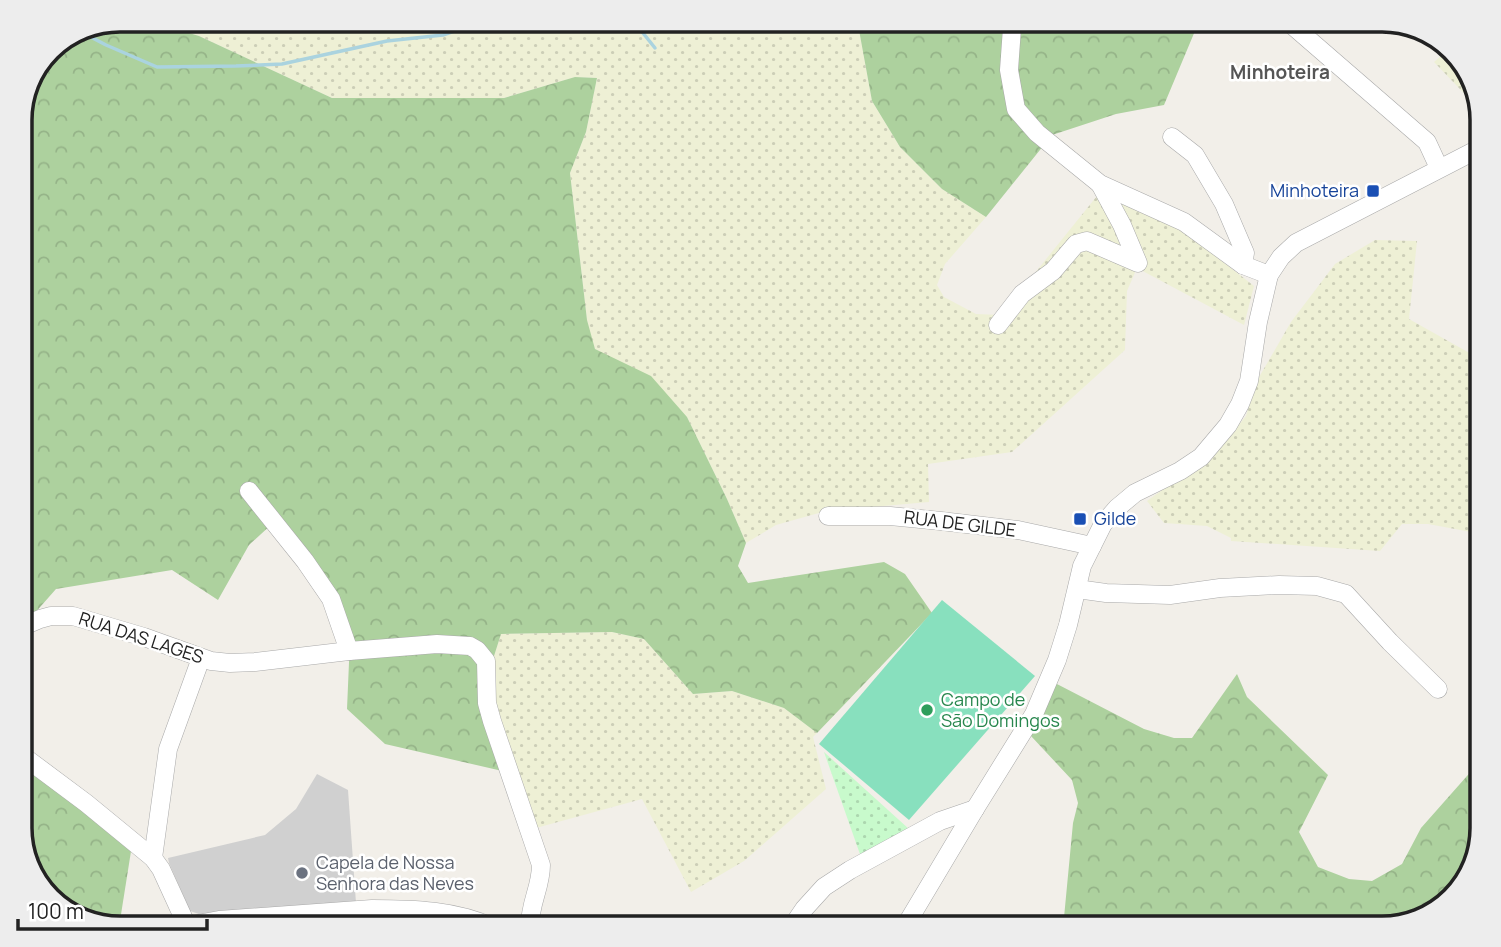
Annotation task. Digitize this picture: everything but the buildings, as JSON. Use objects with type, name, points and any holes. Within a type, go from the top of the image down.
[{"type":"street","points":[[1012,31],[1009,70],[1016,109],[1037,133],[1100,184],[1184,222],[1243,265],[1269,275]]},
{"type":"street","points":[[1299,31],[1427,142],[1439,167]]},
{"type":"street","points":[[1172,137],[1195,155],[1224,204],[1245,253],[1243,265]]},
{"type":"street","points":[[911,916],[1040,701],[1057,660],[1082,566],[1103,524],[1135,492],[1180,471],[1201,457],[1228,425],[1240,404],[1248,381],[1269,275],[1281,257],[1296,243],[1470,153]]},
{"type":"street","points":[[999,325],[1022,294],[1053,271],[1076,244],[1087,241],[1138,263],[1100,184]]},
{"type":"street","points":[[249,491],[305,561],[331,599],[349,651]]},
{"type":"street","name":"RUA DE GILDE","points":[[828,516],[890,516],[941,521],[1018,530],[1092,546]]},
{"type":"street","points":[[1077,589],[1106,593],[1170,595],[1220,588],[1279,585],[1317,586],[1346,594],[1438,690]]},
{"type":"street","name":"RUA DAS LAGES","points":[[32,622],[51,616],[73,616],[211,661],[230,663],[437,644],[470,646],[477,650],[483,656],[487,670],[487,703],[541,865],[541,879],[530,916]]},
{"type":"street","points":[[153,858],[168,749],[201,657]]},
{"type":"street","points":[[32,763],[153,858],[161,869],[182,916]]},
{"type":"street","points":[[799,916],[824,887],[850,870],[940,821],[975,809]]},
{"type":"street","points":[[275,916],[397,909],[462,916]]},
{"type":"shaded area","points":[[317,774],[348,790],[356,903],[199,914],[190,911],[168,858],[265,835],[296,809]]},
{"type":"green space","points":[[120,31],[183,31],[199,36],[332,98],[504,98],[575,77],[597,78],[586,132],[570,173],[587,320],[595,349],[651,376],[687,417],[746,543],[738,566],[748,583],[884,562],[905,574],[932,613],[817,733],[784,708],[732,691],[693,694],[644,639],[612,632],[501,634],[488,675],[511,773],[385,744],[347,709],[350,639],[273,523],[249,545],[218,600],[172,570],[56,589],[32,616],[32,114],[35,97],[50,66],[62,53],[91,36]]},
{"type":"green space","points":[[182,31],[859,31],[872,101],[900,147],[942,189],[986,217],[945,264],[937,285],[944,297],[976,314],[1001,315],[1101,191],[1172,222],[1254,286],[1244,325],[1137,268],[1127,291],[1125,350],[1012,452],[928,464],[929,502],[826,511],[776,525],[746,543],[687,417],[595,349],[590,334],[570,173],[586,132],[597,78],[575,77],[504,98],[332,98],[199,36]]},
{"type":"green space","points":[[859,31],[1195,31],[1164,105],[1116,114],[1052,135],[986,217],[942,189],[900,147],[872,101]]},
{"type":"green space","points":[[1442,56],[1448,62],[1465,94],[1434,62]]},
{"type":"green space","points":[[1375,240],[1417,241],[1409,319],[1470,353],[1470,532],[1428,524],[1402,524],[1380,551],[1231,541],[1231,538],[1207,526],[1164,523],[1147,501],[1219,449],[1246,416],[1255,384],[1291,322],[1335,264]]},
{"type":"green space","name":"Campo de São Domingos","points":[[942,600],[1035,676],[909,820],[819,744]]},
{"type":"green space","points":[[612,632],[644,639],[693,694],[732,691],[784,708],[817,733],[813,737],[826,789],[744,861],[691,892],[642,799],[536,828],[511,773],[488,675],[501,634]]},
{"type":"green space","points":[[1237,674],[1247,697],[1328,775],[1299,832],[1318,867],[1349,879],[1372,881],[1402,864],[1421,828],[1470,773],[1470,827],[1465,856],[1444,890],[1415,909],[1393,915],[1064,916],[1073,823],[1078,803],[1072,780],[1031,736],[1055,683],[1144,729],[1174,738],[1192,738]]},
{"type":"green space","points":[[824,752],[909,829],[861,857]]},
{"type":"green space","points":[[32,770],[132,845],[121,916],[97,912],[71,901],[53,885],[38,861],[32,833]]},
{"type":"waterway","points":[[90,37],[157,67],[236,66],[282,64],[387,41],[443,35],[454,31]]},
{"type":"waterway","points":[[641,31],[655,48]]},
{"type":"place","name":"Minhoteira","points":[[1373,191]]},
{"type":"place","name":"Gilde","points":[[1080,519]]},
{"type":"place","name":"Campo de São Domingos","points":[[927,710]]},
{"type":"place","name":"Capela de Nossa Senhora das Neves","points":[[302,873]]},
{"type":"district","name":"Minhoteira","points":[[1280,72]]}]
